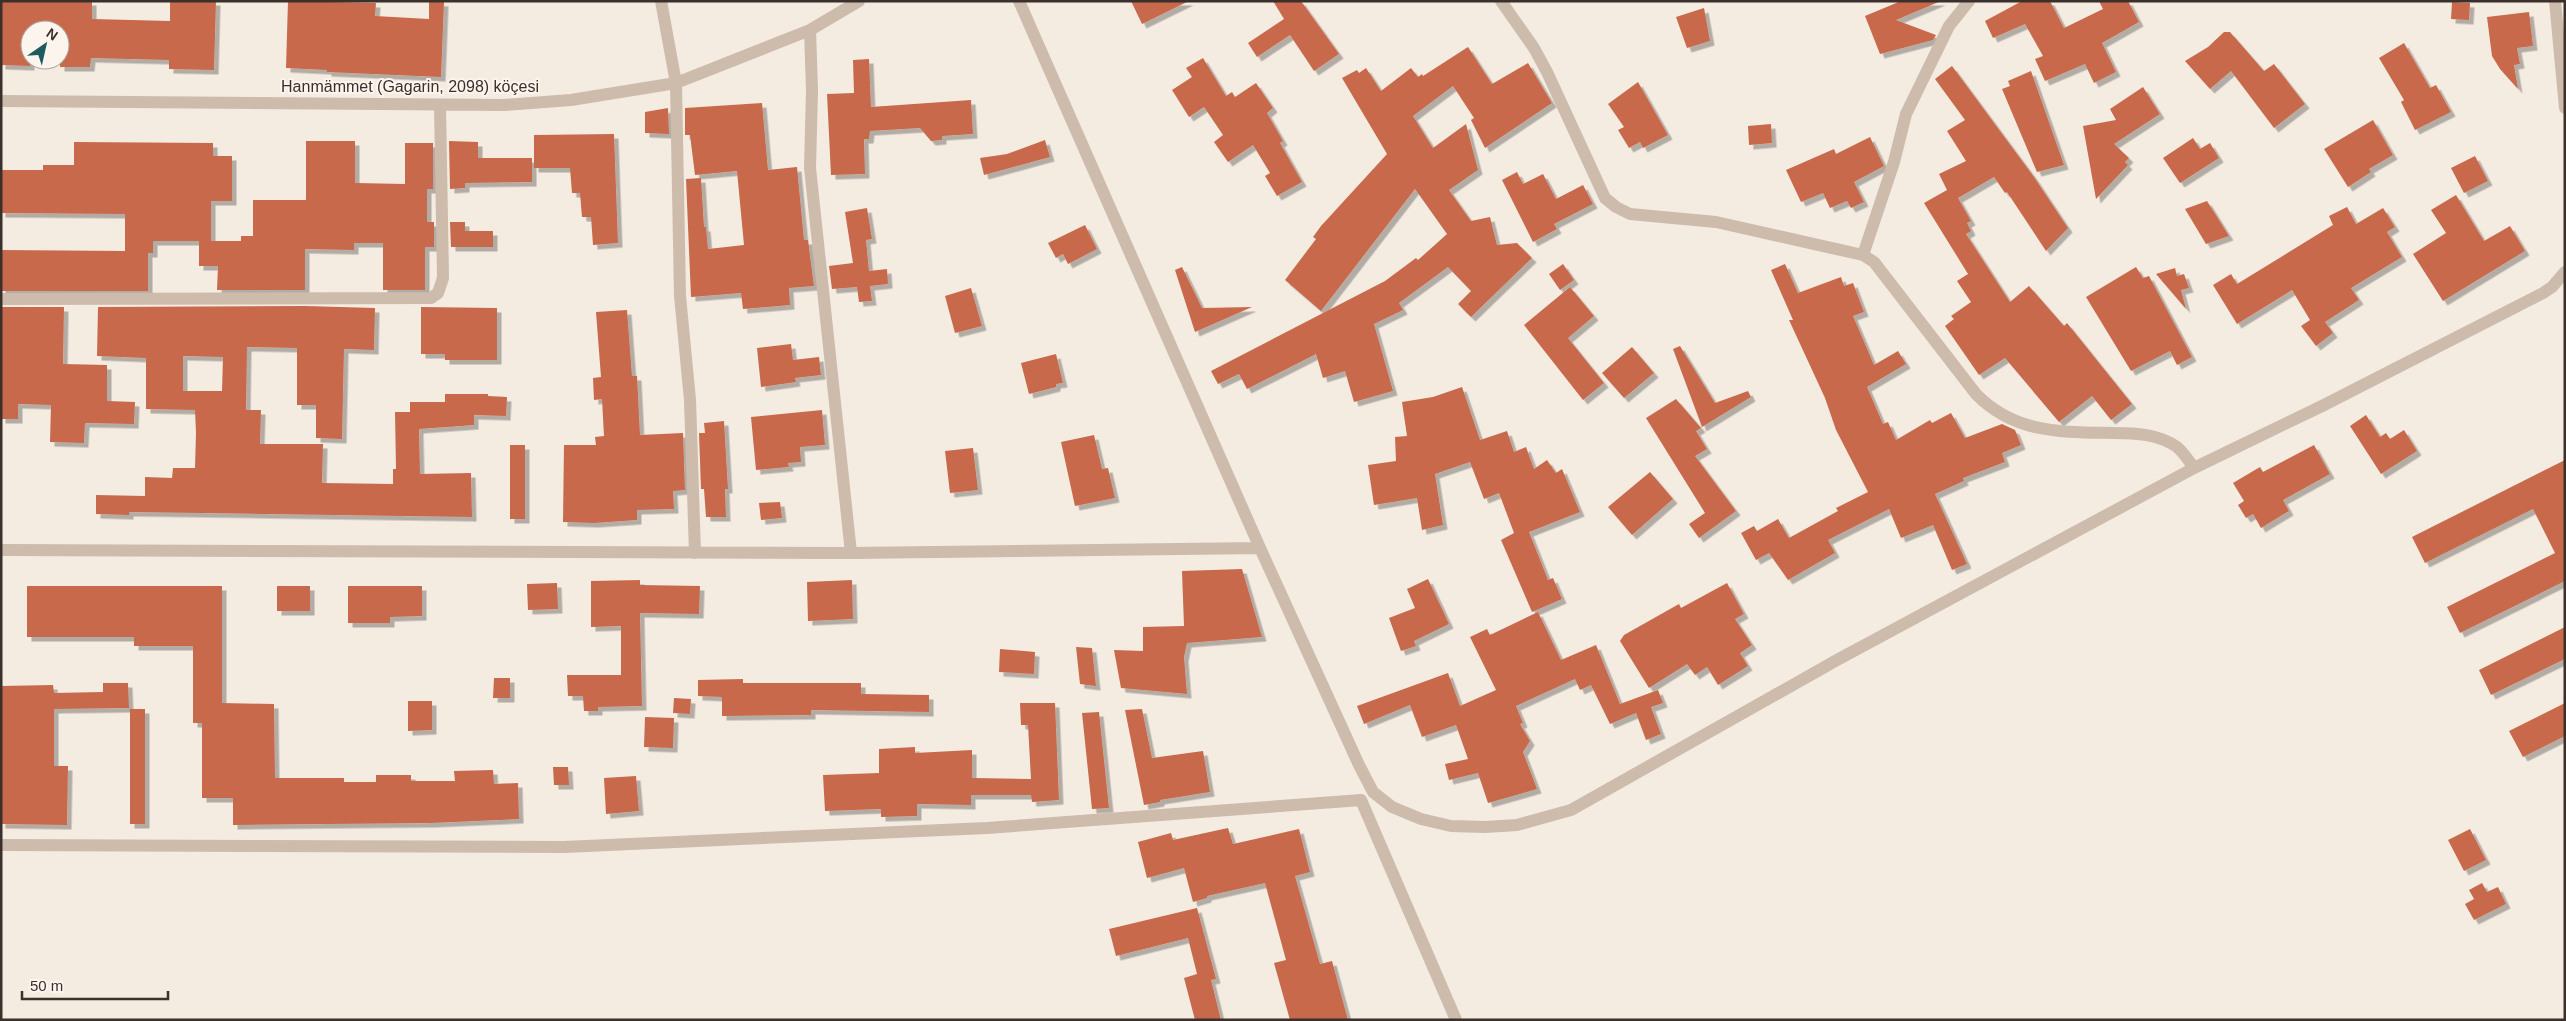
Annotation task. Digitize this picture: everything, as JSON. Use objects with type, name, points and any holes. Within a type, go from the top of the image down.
[{"type":"street","points":[[661,1],[676,83],[680,296],[690,400],[695,553]]},
{"type":"street","name":"Hanmämmet (Gagarin, 2098) köçesi","points":[[1,101],[504,106],[571,100],[676,83],[810,30],[859,1]]},
{"type":"street","points":[[1019,1],[1260,548],[1359,766],[1373,792],[1392,807],[1420,819],[1451,826],[1485,827],[1517,825],[1571,810],[1846,655],[2194,468],[2324,405],[2528,301],[2552,287],[2565,272]]},
{"type":"street","points":[[1501,1],[1534,48],[1605,198],[1616,207],[1630,214],[1716,222],[1863,255],[1874,262],[1976,394],[1989,408],[2030,426],[2051,431],[2148,435],[2177,448],[2194,468]]},
{"type":"street","points":[[1863,255],[1894,162],[1906,114],[1949,26],[1969,1]]},
{"type":"street","points":[[2555,1],[2565,108]]},
{"type":"street","points":[[810,30],[812,90],[810,168],[851,553]]},
{"type":"street","points":[[1,300],[142,297],[431,298],[438,293],[443,278],[440,105]]},
{"type":"street","points":[[1,550],[851,553],[1260,548]]},
{"type":"street","points":[[1,845],[564,848],[986,828],[1362,800],[1456,1020]]},
{"type":"building","points":[[1,1],[92,1],[92,19],[170,21],[170,1],[216,1],[214,70],[169,69],[169,60],[91,58],[90,67],[70,67],[70,20],[20,20],[20,66],[1,65]]},
{"type":"building","points":[[288,1],[376,3],[375,16],[429,19],[429,1],[444,2],[441,77],[327,72],[327,70],[286,68]]},
{"type":"building","points":[[1131,1],[1189,1],[1142,24]]},
{"type":"building","points":[[1273,1],[1301,1],[1339,54],[1314,71],[1290,35],[1257,57],[1248,43],[1284,19]]},
{"type":"building","points":[[1901,1],[1941,1],[1896,20],[1936,35],[1933,40],[1880,54],[1865,16]]},
{"type":"building","points":[[2022,1],[2050,1],[2064,28],[2103,9],[2099,1],[2128,1],[2139,22],[2102,43],[2116,72],[2094,83],[2085,64],[2045,81],[2035,59],[2043,56],[2025,24],[1993,38],[1985,21]]},
{"type":"building","points":[[2452,2],[2470,3],[2469,20],[2451,19]]},
{"type":"building","points":[[1704,8],[1710,41],[1687,48],[1676,17]]},
{"type":"building","points":[[2529,12],[2533,46],[2517,48],[2520,64],[2514,65],[2518,89],[2500,69],[2492,56],[2487,17]]},
{"type":"building","points":[[2224,32],[2230,32],[2264,71],[2274,64],[2305,104],[2274,128],[2231,71],[2210,89],[2185,61],[2208,47]]},
{"type":"building","points":[[2404,43],[2430,88],[2436,85],[2451,112],[2415,130],[2401,102],[2404,100],[2379,58]]},
{"type":"building","points":[[1468,47],[1492,84],[1528,63],[1552,103],[1485,148],[1471,120],[1474,118],[1453,86],[1413,116],[1433,148],[1466,124],[1478,170],[1449,190],[1471,221],[1490,217],[1497,245],[1517,243],[1532,258],[1471,317],[1458,304],[1471,291],[1448,267],[1399,303],[1403,310],[1374,324],[1393,391],[1354,402],[1345,371],[1323,378],[1316,354],[1247,389],[1239,374],[1218,384],[1211,371],[1385,281],[1416,258],[1418,260],[1447,234],[1415,189],[1321,311],[1285,280],[1316,239],[1313,237],[1321,226],[1387,154],[1342,78],[1357,70],[1359,73],[1366,68],[1381,91],[1411,68],[1418,77],[1422,74],[1423,76]]},
{"type":"building","points":[[1203,58],[1226,96],[1232,92],[1235,97],[1256,83],[1273,108],[1267,113],[1283,141],[1280,143],[1302,182],[1277,196],[1265,176],[1270,173],[1253,145],[1228,162],[1214,142],[1223,135],[1204,107],[1189,117],[1172,90],[1192,77],[1186,68]]},
{"type":"building","points":[[869,59],[871,107],[971,100],[973,134],[942,136],[942,140],[931,141],[920,128],[870,131],[869,139],[864,139],[865,174],[831,175],[827,94],[854,93],[853,60]]},
{"type":"building","points":[[1952,66],[2034,177],[2068,228],[2046,251],[2007,192],[2005,193],[1994,177],[1958,198],[1971,221],[1967,223],[1971,231],[1966,234],[2010,302],[2029,286],[2064,326],[2067,323],[2132,404],[2111,420],[2092,396],[2059,422],[2005,358],[1979,375],[1945,326],[1954,319],[1951,316],[1971,302],[1957,281],[1968,274],[1924,203],[1947,190],[1939,174],[1966,161],[1947,131],[1965,120],[1935,79]]},
{"type":"building","points":[[2031,71],[2064,165],[2037,172],[2002,89],[2010,86],[2008,81]]},
{"type":"building","points":[[1638,82],[1668,135],[1643,148],[1640,142],[1629,148],[1618,130],[1624,127],[1608,104]]},
{"type":"building","points":[[2143,87],[2160,114],[2114,144],[2129,158],[2125,162],[2128,165],[2096,199],[2083,126],[2116,120],[2110,109]]},
{"type":"building","points":[[762,103],[768,170],[797,167],[804,240],[808,240],[814,286],[789,288],[790,305],[743,309],[741,293],[691,297],[686,179],[701,178],[704,227],[706,227],[708,249],[744,245],[737,171],[695,175],[690,135],[685,135],[685,108]]},
{"type":"building","points":[[668,108],[669,134],[645,133],[645,112]]},
{"type":"building","points":[[2373,120],[2393,155],[2369,169],[2371,172],[2348,187],[2324,149]]},
{"type":"building","points":[[1771,124],[1772,143],[1749,145],[1748,126]]},
{"type":"building","points":[[614,134],[618,243],[593,245],[591,217],[582,217],[580,193],[572,193],[570,168],[534,168],[534,135]]},
{"type":"building","points":[[1870,137],[1884,166],[1854,182],[1864,202],[1851,208],[1847,201],[1830,208],[1823,193],[1801,202],[1786,170],[1834,149],[1836,154]]},
{"type":"building","points":[[2193,138],[2200,149],[2210,143],[2219,158],[2180,183],[2163,158]]},
{"type":"building","points":[[1045,140],[1050,157],[984,175],[980,158],[1007,154]]},
{"type":"building","points":[[306,141],[355,141],[355,183],[405,184],[405,143],[433,143],[433,189],[427,189],[427,222],[434,222],[434,247],[425,247],[425,290],[383,290],[383,243],[354,243],[354,250],[305,249],[305,290],[217,290],[218,266],[199,266],[199,241],[153,241],[153,253],[148,253],[148,291],[1,291],[1,250],[125,251],[125,214],[1,213],[1,170],[43,170],[43,165],[74,165],[74,142],[213,143],[213,156],[232,156],[232,201],[211,201],[211,241],[241,241],[241,236],[253,236],[253,200],[306,200]]},
{"type":"building","points":[[449,141],[478,142],[478,158],[532,158],[532,182],[465,183],[465,188],[450,189]]},
{"type":"building","points":[[2475,156],[2488,181],[2464,193],[2451,168]]},
{"type":"building","points":[[1517,172],[1523,184],[1543,174],[1556,199],[1583,185],[1593,204],[1554,224],[1557,229],[1533,242],[1502,180]]},
{"type":"building","points":[[2456,195],[2484,241],[2510,226],[2525,251],[2443,301],[2413,254],[2446,233],[2431,210]]},
{"type":"building","points":[[2207,201],[2229,236],[2206,244],[2185,209]]},
{"type":"building","points":[[2347,207],[2356,224],[2383,208],[2395,227],[2387,232],[2402,257],[2351,288],[2359,300],[2325,322],[2333,333],[2316,346],[2301,326],[2310,320],[2292,290],[2237,324],[2213,285],[2231,274],[2237,284],[2333,225],[2329,216]]},
{"type":"building","points":[[867,208],[872,239],[866,240],[869,271],[887,269],[888,284],[870,286],[872,301],[859,302],[857,287],[832,289],[829,266],[853,263],[845,212]]},
{"type":"building","points":[[450,222],[465,222],[465,231],[493,231],[493,247],[451,247]]},
{"type":"building","points":[[1085,225],[1097,249],[1068,264],[1063,254],[1056,258],[1048,243]]},
{"type":"building","points":[[1563,264],[1574,280],[1560,290],[1549,274]]},
{"type":"building","points":[[1785,264],[1798,293],[1841,277],[1844,286],[1853,283],[1864,312],[1853,316],[1874,365],[1898,351],[1906,364],[1867,387],[1883,424],[1888,422],[1896,440],[1930,420],[1932,423],[1951,413],[1965,438],[2002,424],[2015,430],[2021,445],[2002,453],[2005,462],[1963,478],[1964,481],[1935,494],[1967,564],[1952,570],[1933,525],[1901,538],[1889,509],[1828,540],[1835,553],[1788,580],[1769,553],[1756,560],[1741,533],[1754,526],[1757,531],[1778,519],[1789,538],[1838,511],[1836,508],[1868,492],[1836,430],[1825,398],[1789,320],[1793,320],[1771,270]]},
{"type":"building","points":[[1182,267],[1202,308],[1252,307],[1195,332],[1175,270]]},
{"type":"building","points":[[2136,267],[2143,278],[2149,276],[2192,357],[2177,365],[2170,351],[2131,371],[2086,297]]},
{"type":"building","points":[[2175,268],[2177,276],[2184,274],[2189,288],[2181,290],[2186,309],[2156,274]]},
{"type":"building","points":[[1570,287],[1594,316],[1568,338],[1604,383],[1583,400],[1524,325]]},
{"type":"building","points":[[971,288],[982,326],[955,333],[945,296]]},
{"type":"building","points":[[305,306],[375,308],[374,350],[344,349],[342,439],[316,438],[316,405],[297,405],[297,348],[247,347],[246,410],[261,410],[260,444],[323,444],[322,483],[393,484],[393,469],[396,469],[395,412],[410,412],[410,402],[445,402],[445,394],[488,394],[488,396],[507,397],[506,416],[474,415],[474,425],[419,429],[420,474],[471,473],[472,517],[129,512],[129,515],[96,514],[96,495],[145,496],[145,477],[172,478],[173,468],[195,468],[196,433],[195,410],[146,409],[146,358],[97,356],[98,307]],"holes":[[[183,356],[223,357],[222,391],[183,391]]]},
{"type":"building","points":[[1,307],[64,307],[63,364],[107,365],[107,401],[135,402],[134,424],[85,423],[84,443],[50,442],[51,405],[18,404],[18,419],[1,419]]},
{"type":"building","points":[[421,307],[497,308],[497,360],[445,360],[445,354],[421,354]]},
{"type":"building","points":[[627,310],[632,376],[637,376],[640,435],[683,433],[685,490],[673,491],[674,509],[637,510],[637,520],[594,523],[563,522],[564,445],[596,445],[595,437],[604,436],[602,399],[594,400],[593,378],[601,377],[596,312]]},
{"type":"building","points":[[791,344],[793,360],[819,357],[821,375],[795,378],[796,382],[761,387],[757,348]]},
{"type":"building","points":[[1680,346],[1715,403],[1748,391],[1751,397],[1702,427],[1673,349]]},
{"type":"building","points":[[1632,347],[1654,373],[1624,398],[1602,373]]},
{"type":"building","points":[[1056,354],[1063,383],[1056,384],[1056,387],[1029,394],[1021,363]]},
{"type":"building","points":[[1462,387],[1480,440],[1507,431],[1514,452],[1526,447],[1534,469],[1547,460],[1556,473],[1562,469],[1580,512],[1529,532],[1548,580],[1553,578],[1562,599],[1532,612],[1501,540],[1514,533],[1499,493],[1484,499],[1470,462],[1435,474],[1443,525],[1422,530],[1417,498],[1374,505],[1368,465],[1396,461],[1395,437],[1407,436],[1402,402],[1433,397]]},
{"type":"building","points":[[1676,399],[1701,428],[1696,431],[1707,449],[1695,456],[1736,511],[1699,538],[1689,524],[1705,513],[1646,418]]},
{"type":"building","points":[[822,410],[825,445],[800,447],[801,462],[788,463],[789,467],[756,470],[751,417]]},
{"type":"building","points":[[2366,415],[2380,437],[2386,433],[2390,439],[2404,430],[2417,451],[2381,474],[2350,426]]},
{"type":"building","points":[[724,421],[728,489],[725,489],[726,517],[706,517],[704,489],[701,489],[699,433],[705,433],[704,423]]},
{"type":"building","points":[[1094,435],[1102,469],[1108,468],[1115,498],[1075,506],[1061,442]]},
{"type":"building","points":[[510,445],[525,445],[525,519],[510,519]]},
{"type":"building","points":[[2314,445],[2330,474],[2283,500],[2289,511],[2261,528],[2253,514],[2246,518],[2238,505],[2244,501],[2233,483],[2260,467],[2263,472]]},
{"type":"building","points":[[973,448],[978,490],[950,493],[945,451]]},
{"type":"building","points":[[2565,460],[2565,581],[2460,633],[2447,607],[2555,553],[2533,509],[2425,563],[2412,537]]},
{"type":"building","points":[[1650,472],[1673,499],[1632,535],[1608,507]]},
{"type":"building","points":[[780,502],[782,518],[761,520],[759,503]]},
{"type":"building","points":[[1242,569],[1262,637],[1187,643],[1184,657],[1187,694],[1121,688],[1114,650],[1143,651],[1143,627],[1184,626],[1182,571]]},
{"type":"building","points":[[1428,579],[1449,624],[1414,641],[1416,646],[1401,651],[1389,618],[1415,608],[1407,589]]},
{"type":"building","points":[[640,580],[640,585],[700,586],[699,614],[640,613],[642,706],[598,707],[598,711],[584,711],[583,696],[568,696],[567,675],[621,675],[621,626],[591,627],[591,581]]},
{"type":"building","points":[[852,580],[853,619],[808,621],[807,582]]},
{"type":"building","points":[[557,583],[558,609],[528,610],[527,584]]},
{"type":"building","points":[[1727,583],[1744,614],[1735,619],[1752,645],[1740,653],[1748,666],[1718,685],[1707,667],[1695,675],[1687,664],[1649,688],[1620,641],[1624,635],[1679,604],[1681,608]]},
{"type":"building","points":[[27,586],[222,586],[222,703],[274,704],[275,778],[344,778],[344,782],[376,782],[376,775],[411,775],[411,781],[455,781],[454,771],[493,770],[494,784],[518,783],[519,819],[431,823],[233,825],[233,798],[202,798],[202,723],[193,723],[193,646],[134,646],[134,637],[27,637]]},
{"type":"building","points":[[277,586],[310,586],[310,611],[277,611]]},
{"type":"building","points":[[348,586],[422,586],[422,616],[390,617],[390,623],[348,623]]},
{"type":"building","points":[[1538,612],[1561,660],[1596,645],[1620,704],[1658,690],[1663,703],[1651,707],[1661,734],[1646,740],[1636,713],[1610,724],[1591,685],[1580,690],[1575,679],[1516,706],[1523,723],[1520,724],[1530,741],[1523,752],[1537,789],[1488,803],[1478,773],[1449,780],[1445,764],[1468,759],[1456,725],[1422,737],[1410,705],[1364,724],[1357,706],[1448,673],[1460,706],[1496,690],[1470,637],[1487,629],[1490,635]]},
{"type":"building","points":[[2565,627],[2565,659],[2491,695],[2479,670]]},
{"type":"building","points":[[1076,647],[1092,648],[1096,686],[1080,684]]},
{"type":"building","points":[[1000,649],[1035,652],[1034,674],[999,672]]},
{"type":"building","points":[[494,678],[510,678],[510,698],[493,698]]},
{"type":"building","points":[[743,679],[743,683],[861,683],[861,694],[929,695],[929,712],[811,710],[811,715],[722,716],[722,697],[698,696],[698,680]]},
{"type":"building","points":[[103,683],[128,683],[129,708],[54,709],[54,766],[68,766],[67,825],[1,824],[1,686],[53,685],[54,693],[103,692]]},
{"type":"building","points":[[674,698],[691,699],[690,714],[673,713]]},
{"type":"building","points":[[408,701],[432,701],[432,730],[408,731]]},
{"type":"building","points":[[1020,703],[1055,703],[1059,800],[1032,802],[1031,795],[971,795],[971,805],[917,804],[917,816],[881,817],[881,809],[825,811],[823,775],[879,773],[879,749],[915,747],[915,753],[972,750],[972,778],[1031,779],[1028,725],[1021,725]]},
{"type":"building","points":[[2565,703],[2565,736],[2523,757],[2509,731]]},
{"type":"building","points":[[130,709],[145,709],[145,824],[130,824]]},
{"type":"building","points":[[1142,709],[1152,758],[1203,751],[1210,792],[1160,800],[1160,802],[1144,805],[1125,710]]},
{"type":"building","points":[[1099,712],[1109,808],[1092,809],[1082,713]]},
{"type":"building","points":[[645,717],[674,718],[673,748],[644,747]]},
{"type":"building","points":[[553,767],[568,767],[569,785],[554,785]]},
{"type":"building","points":[[636,776],[639,811],[606,814],[604,778]]},
{"type":"building","points":[[1228,828],[1233,844],[1299,829],[1310,872],[1295,876],[1320,964],[1332,961],[1348,1020],[1290,1020],[1274,963],[1286,960],[1265,883],[1207,896],[1207,898],[1193,902],[1184,868],[1147,878],[1138,842],[1171,833],[1173,840]]},
{"type":"building","points":[[2470,829],[2486,860],[2464,871],[2448,840]]},
{"type":"building","points":[[2482,883],[2487,892],[2498,887],[2506,904],[2474,920],[2465,904],[2474,899],[2469,890]]},
{"type":"building","points":[[1197,908],[1216,979],[1211,980],[1221,1020],[1195,1020],[1184,978],[1197,974],[1188,938],[1116,956],[1109,929]]}]
